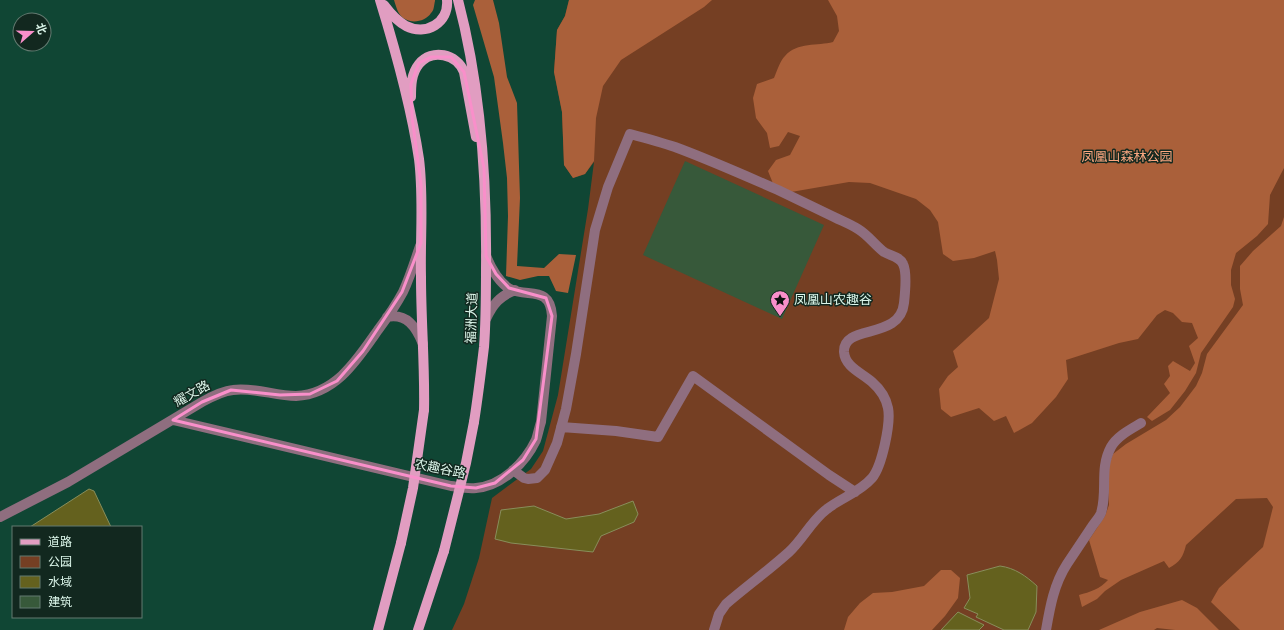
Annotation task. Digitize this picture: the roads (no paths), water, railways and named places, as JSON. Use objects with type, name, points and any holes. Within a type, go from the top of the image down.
[{"type":"main road","points":[[380,0],[400,23],[422,30],[434,26],[446,14],[448,7],[447,0]]},
{"type":"main road","points":[[380,0],[396,52],[412,117]]},
{"type":"main road","name":"福洲大道","points":[[418,630],[444,551],[466,463],[474,422],[486,319],[484,168],[476,85],[458,0]]},
{"type":"main road","points":[[378,630],[401,544],[413,488],[424,410],[421,275],[421,184],[412,117],[411,84],[419,63],[431,57],[445,55],[457,61],[462,66],[471,117],[484,168]]},
{"type":"street","points":[[513,470],[519,475],[528,479],[537,478],[541,475],[549,463],[566,409],[595,230],[608,187],[630,134],[674,146],[799,200],[859,229],[884,251],[899,259],[903,264],[904,271],[904,302],[900,317],[887,326],[848,339],[844,350],[846,359],[851,365],[872,381],[878,388],[888,406],[890,419],[880,463],[872,478],[855,492],[828,508],[790,551],[726,604],[719,614],[714,630]]},
{"type":"street","name":"耀文路","points":[[0,517],[68,482],[219,393],[245,389],[296,396],[310,394],[324,389],[337,381],[363,352],[387,317],[402,292],[421,243]]},
{"type":"street","points":[[486,256],[491,267],[500,280],[509,288],[515,290]]},
{"type":"street","points":[[486,319],[499,298],[515,290]]},
{"type":"street","name":"农趣谷路","points":[[173,420],[464,488],[476,488],[495,483],[513,470],[523,460],[536,439],[541,422],[552,316],[549,303],[546,298],[541,295],[515,290]]},
{"type":"street","points":[[387,317],[401,317],[408,321],[414,327],[423,345]]},
{"type":"street","points":[[561,427],[622,432],[658,437],[693,376],[829,475],[855,492]]},
{"type":"street","points":[[1046,630],[1050,604],[1056,586],[1066,566],[1101,514],[1104,497],[1103,474],[1107,454],[1119,437],[1141,423]]},
{"type":"water","points":[[89,489],[94,491],[111,526],[32,526]]},
{"type":"water","points":[[633,501],[638,514],[634,522],[601,536],[593,552],[511,543],[495,539],[501,510],[534,506],[566,519],[599,514]]},
{"type":"water","points":[[1000,566],[1020,573],[1037,586],[1036,612],[1028,630],[1004,630],[976,617],[978,614],[964,608],[970,598],[967,575]]},
{"type":"water","points":[[958,612],[984,625],[979,630],[941,630]]},
{"type":"place","name":"凤凰山农趣谷","points":[[780,317]]},
{"type":"park label","name":"凤凰山森林公园","points":[[1127,157]]}]
